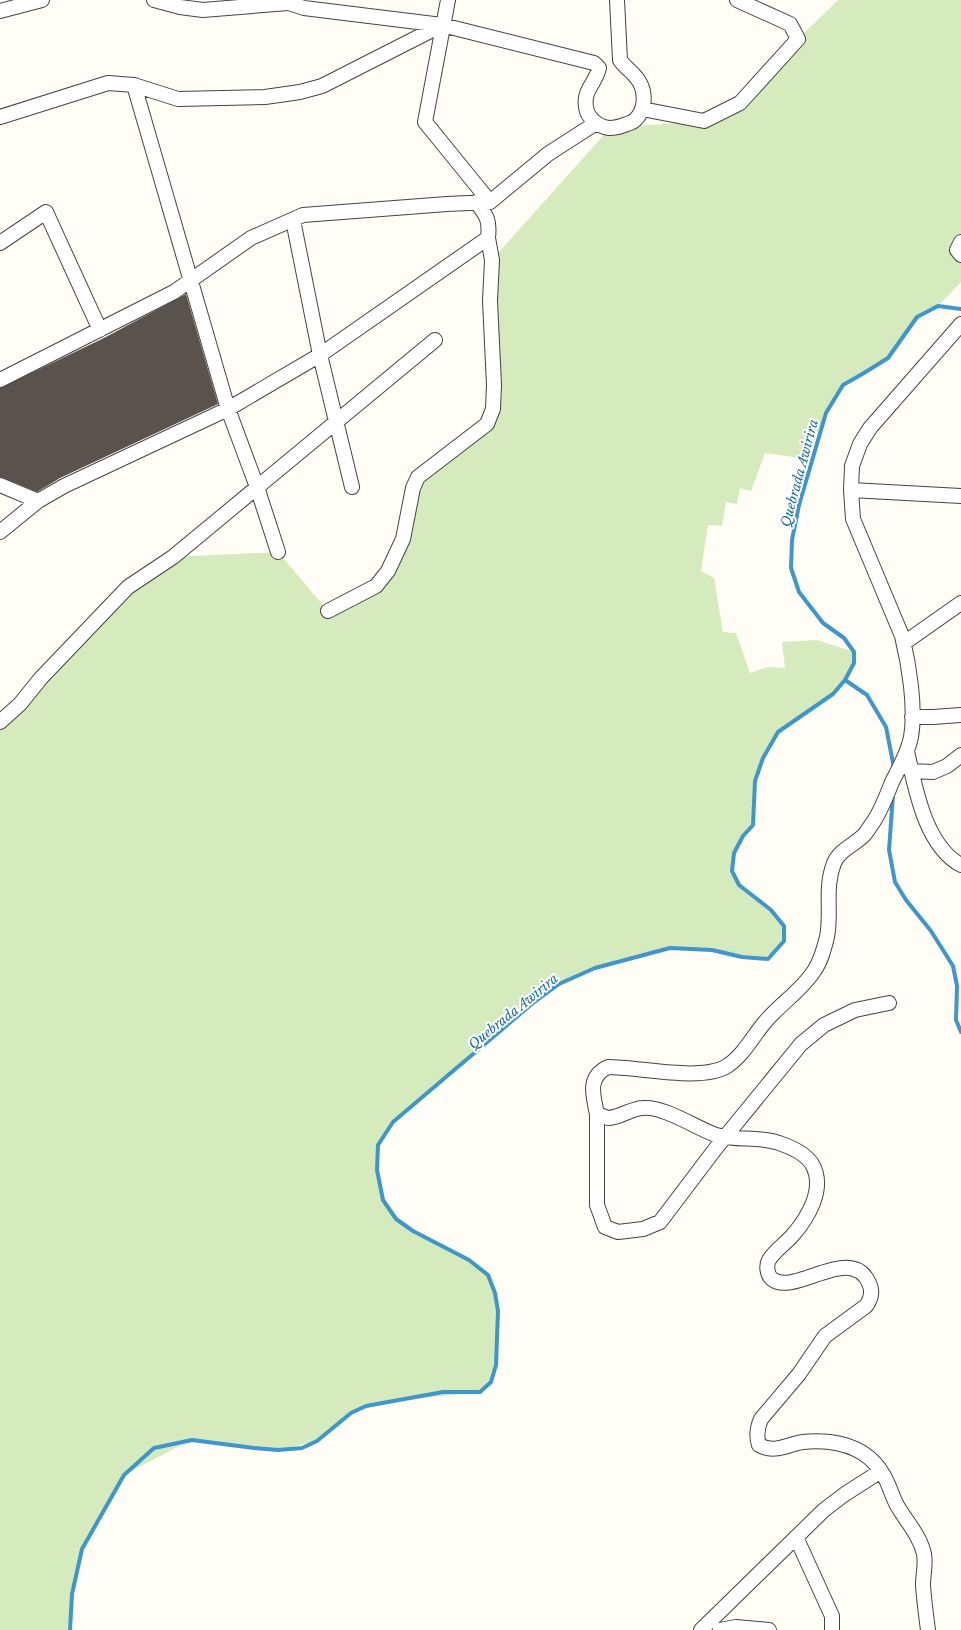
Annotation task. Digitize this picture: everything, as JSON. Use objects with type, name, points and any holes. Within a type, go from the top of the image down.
[{"type":"street","points":[[0,11],[42,0]]},
{"type":"street","points":[[154,0],[180,7],[204,10],[284,1],[304,8],[442,25],[594,63],[599,68],[597,76],[588,89],[586,107],[589,116],[596,123],[610,128],[622,126],[635,120],[642,109],[644,94],[640,83],[631,70],[620,60],[617,0]]},
{"type":"street","points":[[448,0],[442,25],[425,122],[490,202]]},
{"type":"street","points":[[642,109],[704,121],[740,103],[798,39],[790,24],[737,0]]},
{"type":"street","points":[[0,117],[108,83],[134,85],[178,99],[264,97],[300,92],[322,86],[442,25]]},
{"type":"street","points":[[134,85],[228,409],[257,488],[278,552]]},
{"type":"street","points":[[0,380],[174,292],[251,238],[303,215],[490,202],[548,154],[596,123]]},
{"type":"street","points":[[328,611],[376,586],[388,571],[403,539],[413,488],[418,477],[487,424],[493,409],[494,385],[490,301],[492,260],[488,238],[489,226],[487,217],[476,202]]},
{"type":"street","points":[[0,243],[46,212],[100,330]]},
{"type":"street","points":[[293,220],[320,355],[352,487]]},
{"type":"street","points":[[0,532],[38,501],[64,486],[228,409],[320,355],[488,238]]},
{"type":"street","points":[[961,242],[957,250],[961,255]]},
{"type":"street","points":[[889,1003],[855,1010],[824,1025],[801,1044],[725,1136],[660,1222],[643,1229],[618,1232],[605,1227],[598,1204],[596,1114],[593,1088],[598,1074],[608,1067],[617,1067],[701,1074],[718,1071],[728,1066],[737,1058],[765,1021],[806,982],[819,961],[824,950],[827,934],[829,882],[837,858],[846,848],[864,834],[875,820],[907,751],[912,717],[911,694],[904,642],[876,571],[853,519],[851,490],[852,466],[860,444],[870,428],[961,324]]},
{"type":"street","points":[[0,722],[20,704],[41,678],[128,587],[173,557],[435,340]]},
{"type":"street","points":[[0,485],[38,501]]},
{"type":"street","points":[[851,490],[961,496]]},
{"type":"street","points":[[904,642],[961,603]]},
{"type":"street","points":[[912,717],[961,715]]},
{"type":"street","points":[[907,751],[923,816],[944,852],[961,865]]},
{"type":"street","points":[[911,770],[933,772],[947,766],[961,755]]},
{"type":"street","points":[[596,1114],[608,1118],[643,1108],[658,1109],[718,1135],[778,1142],[805,1156],[812,1165],[816,1174],[815,1197],[810,1211],[793,1235],[768,1261],[767,1269],[772,1279],[786,1283],[843,1267],[860,1272],[867,1278],[872,1294],[866,1306],[825,1336],[799,1374],[761,1419],[757,1433],[760,1445],[766,1449],[781,1448],[802,1442],[819,1441],[855,1448],[874,1460],[881,1471],[894,1500],[920,1542],[924,1555],[924,1600],[928,1630]]},
{"type":"street","points":[[702,1630],[829,1506],[881,1471]]},
{"type":"street","points":[[796,1538],[832,1616],[832,1630]]},
{"type":"street","points":[[720,1630],[736,1627],[769,1630]]},
{"type":"green space","points":[[838,0],[961,0],[961,282],[938,306],[917,317],[888,358],[843,385],[826,413],[807,459],[765,453],[751,491],[740,488],[737,504],[726,502],[722,526],[708,525],[701,571],[714,578],[723,632],[736,633],[750,673],[768,667],[785,668],[782,642],[817,640],[854,652],[854,663],[845,680],[833,694],[778,732],[763,758],[755,781],[753,825],[743,836],[734,853],[732,871],[739,885],[771,910],[784,926],[784,941],[768,959],[742,957],[712,950],[670,949],[595,968],[559,984],[533,1003],[393,1122],[378,1145],[377,1170],[383,1200],[396,1219],[413,1231],[469,1260],[488,1275],[495,1293],[498,1311],[496,1365],[491,1382],[480,1392],[386,1402],[351,1413],[317,1441],[278,1450],[191,1440],[124,1475],[82,1549],[72,1594],[70,1630],[0,1630],[0,722],[128,587],[173,557],[278,552],[328,611],[388,571],[413,488],[487,424],[492,260],[610,128],[704,121],[740,103],[798,39]]},
{"type":"building","points":[[186,294],[218,404],[60,478],[37,492],[0,477],[0,388],[104,338]]},
{"type":"waterway","name":"Quebrada Awirira","points":[[70,1630],[72,1594],[82,1549],[124,1475],[154,1448],[192,1440],[278,1450],[302,1448],[317,1441],[351,1413],[366,1406],[443,1392],[480,1392],[491,1382],[496,1365],[498,1311],[495,1293],[488,1275],[469,1260],[413,1231],[396,1219],[383,1200],[377,1170],[378,1145],[393,1122],[533,1003],[559,984],[595,968],[670,948],[712,950],[742,957],[768,959],[784,941],[784,926],[771,910],[739,885],[732,871],[734,853],[743,836],[753,825],[755,781],[763,758],[778,732],[833,694],[845,680],[854,663],[854,652],[844,638],[823,623],[799,592],[791,568],[792,540],[799,505],[826,413],[843,385],[888,358],[917,317],[938,306],[961,309]]},
{"type":"waterway","points":[[845,680],[867,695],[886,727],[894,768]]},
{"type":"waterway","points":[[893,795],[889,850],[895,882],[906,900],[931,931],[953,966],[957,986],[956,1020],[961,1032]]}]
